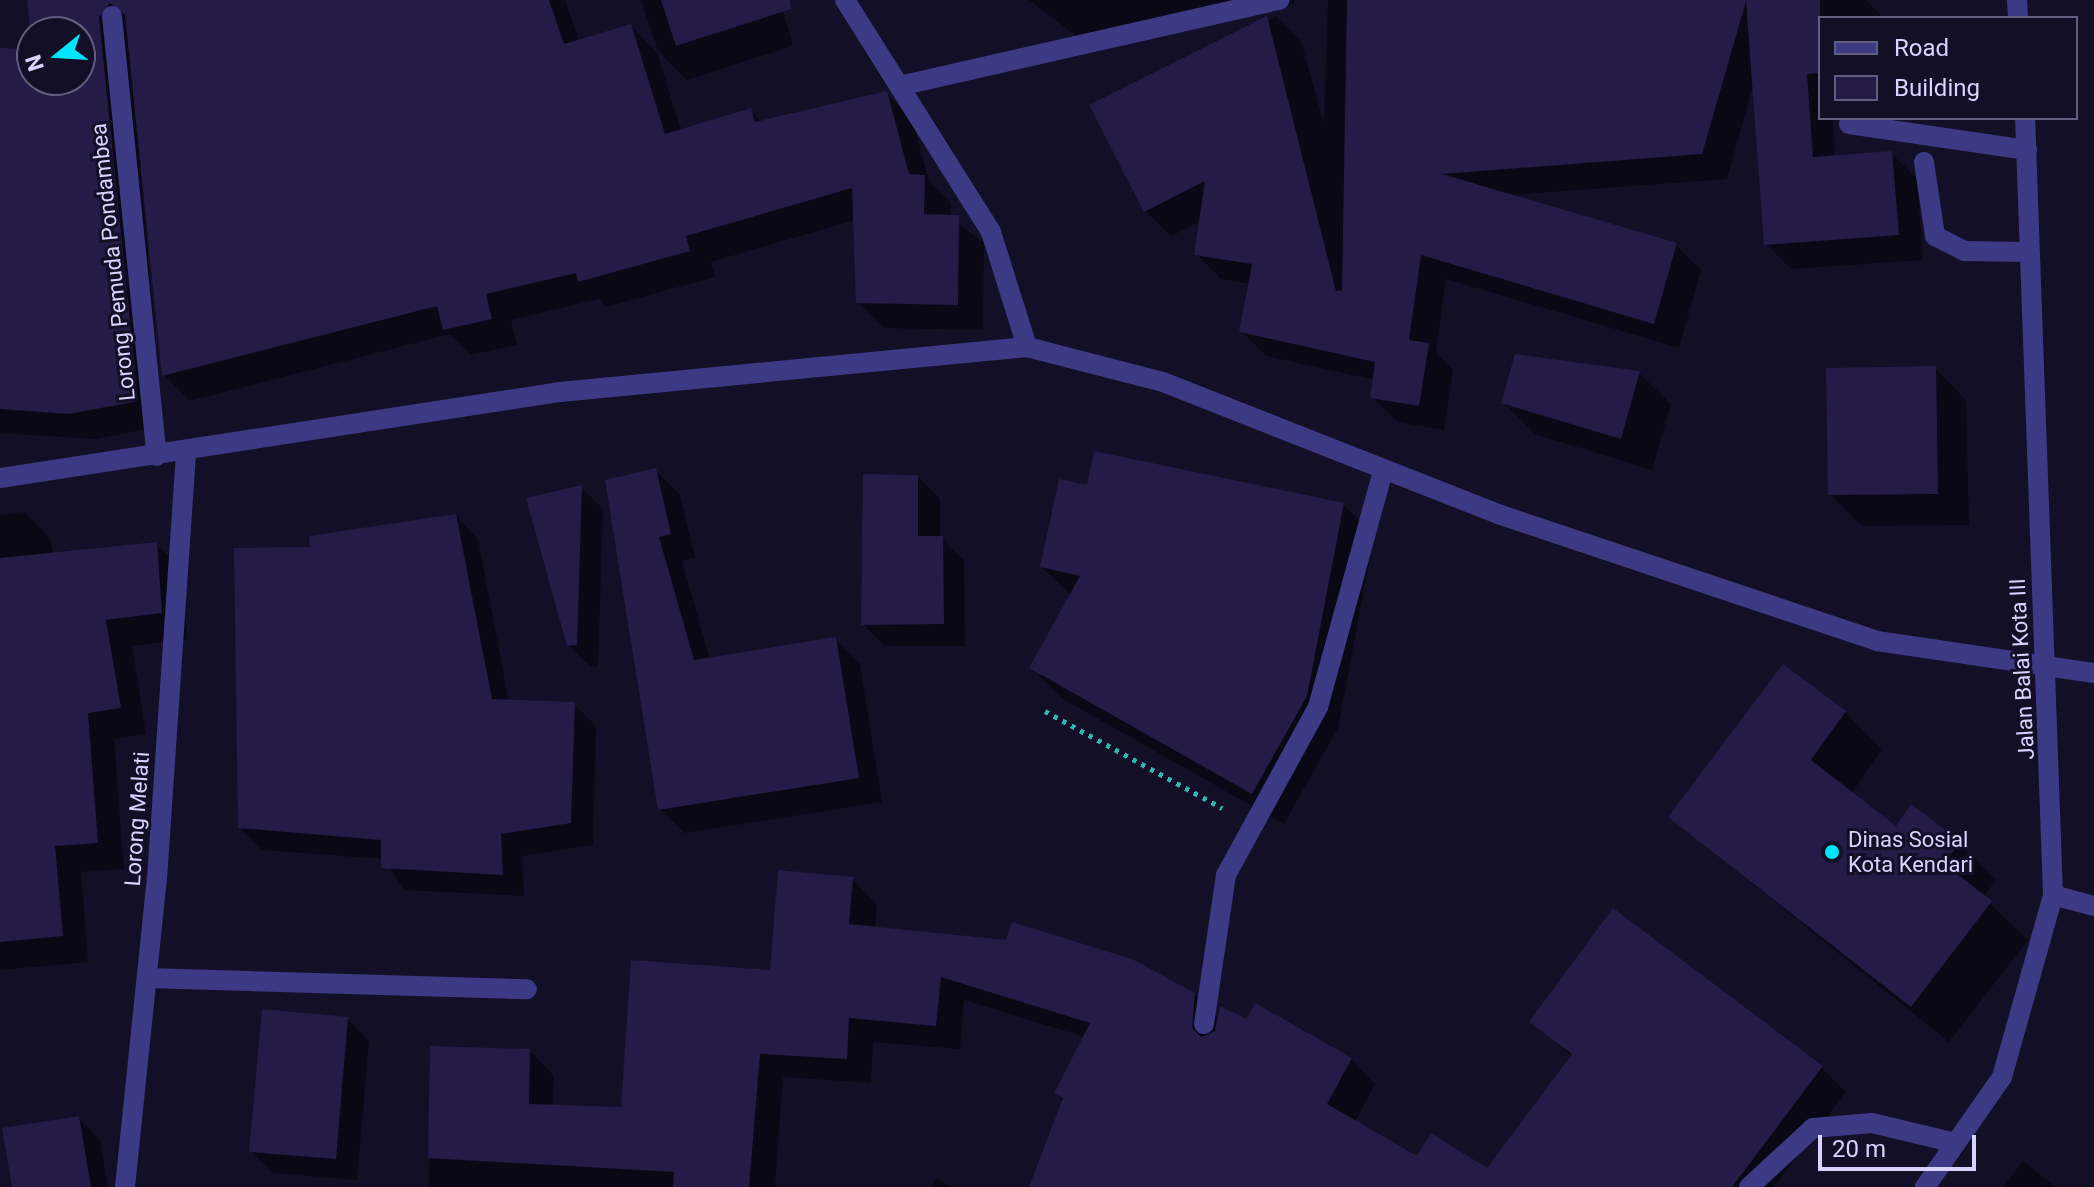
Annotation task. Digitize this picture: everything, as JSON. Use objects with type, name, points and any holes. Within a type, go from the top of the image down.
[{"type":"street","points":[[845,0],[904,85],[991,232],[1027,347]]},
{"type":"street","points":[[904,85],[1279,0]]},
{"type":"street","name":"Lorong Pemuda Pondambea","points":[[112,16],[157,456]]},
{"type":"street","name":"Jalan Balai Kota III","points":[[1925,1187],[2002,1077],[2053,895],[2025,120]]},
{"type":"street","points":[[1849,124],[2027,150]]},
{"type":"street","points":[[1924,162],[1935,236],[1964,251],[2028,252]]},
{"type":"street","points":[[0,478],[186,453],[560,392],[1027,347],[1163,382],[1383,471],[1877,641],[2044,671],[2094,673]]},
{"type":"street","name":"Lorong Melati","points":[[125,1187],[148,978],[186,453]]},
{"type":"street","points":[[1204,1024],[1219,901],[1318,707],[1383,471]]},
{"type":"street","points":[[2053,895],[2094,906]]},
{"type":"street","points":[[148,978],[527,989]]},
{"type":"street","points":[[1749,1187],[1813,1128],[1872,1123],[1955,1143]]},
{"type":"path","points":[[1045,711],[1255,826]]},
{"type":"building","points":[[27,0],[549,0],[564,44],[631,24],[665,134],[751,108],[755,122],[887,91],[909,174],[925,175],[924,214],[959,215],[958,305],[856,303],[852,188],[686,236],[690,251],[578,282],[576,273],[486,294],[492,319],[443,330],[437,306],[162,376],[125,15],[110,3],[99,17],[138,401],[69,414],[0,409],[0,48],[16,48],[16,96],[96,96],[96,16],[29,16]]},
{"type":"building","points":[[661,0],[790,0],[791,9],[676,46]]},
{"type":"building","points":[[1347,0],[1820,0],[1818,73],[1807,74],[1813,157],[1892,151],[1899,235],[1764,245],[1746,1],[1702,154],[1442,174],[1677,243],[1654,324],[1421,255],[1409,340],[1429,343],[1419,406],[1370,398],[1375,362],[1239,332],[1252,264],[1194,255],[1205,181],[1144,212],[1089,105],[1267,16],[1336,291],[1342,290]]},
{"type":"building","points":[[1515,354],[1640,371],[1621,439],[1501,403]]},
{"type":"building","points":[[1936,366],[1938,494],[1828,495],[1826,368]]},
{"type":"building","points":[[1094,451],[1344,503],[1307,696],[1252,794],[1029,668],[1080,576],[1040,567],[1059,479],[1087,485]]},
{"type":"building","points":[[656,468],[671,534],[659,537],[694,660],[836,637],[859,778],[658,810],[605,480]]},
{"type":"building","points":[[863,474],[918,475],[918,536],[943,536],[944,624],[861,625]]},
{"type":"building","points":[[582,485],[577,645],[567,646],[526,498]]},
{"type":"building","points":[[456,514],[492,699],[575,702],[571,823],[501,834],[503,875],[381,868],[381,840],[238,828],[234,548],[310,547],[309,536]]},
{"type":"building","points":[[157,542],[162,613],[106,620],[121,708],[88,713],[98,843],[55,846],[63,936],[0,942],[0,558]]},
{"type":"building","name":"Dinas Sosial Kota Kendari","points":[[1783,664],[1846,711],[1811,760],[1896,826],[1911,804],[1960,841],[1944,864],[1992,901],[1911,1007],[1668,817]]},
{"type":"building","points":[[778,870],[853,877],[849,924],[1006,940],[1012,922],[1132,959],[1195,993],[1192,1028],[1201,1037],[1215,1031],[1220,1006],[1246,1019],[1255,1003],[1352,1058],[1327,1104],[1417,1156],[1431,1133],[1487,1168],[1572,1054],[1529,1022],[1613,908],[1823,1066],[1732,1187],[1029,1187],[1063,1098],[1054,1093],[1090,1023],[941,977],[936,1026],[849,1018],[847,1059],[760,1054],[749,1187],[673,1187],[674,1172],[428,1158],[430,1046],[530,1049],[529,1104],[621,1107],[631,960],[770,970]]},
{"type":"building","points":[[262,1009],[348,1017],[336,1159],[249,1152]]},
{"type":"building","points":[[79,1116],[91,1187],[12,1187],[2,1128]]},
{"type":"place","name":"Dinas Sosial Kota Kendari","points":[[1832,852]]}]
